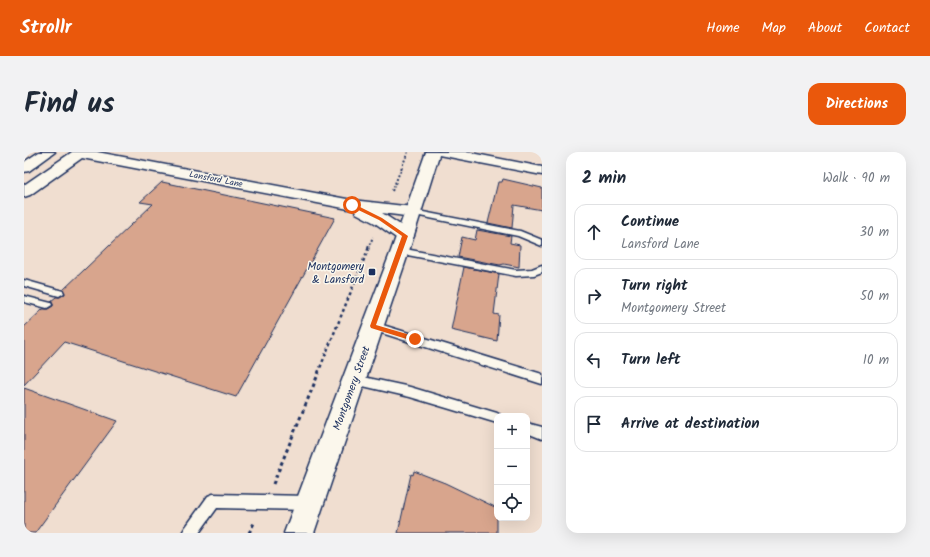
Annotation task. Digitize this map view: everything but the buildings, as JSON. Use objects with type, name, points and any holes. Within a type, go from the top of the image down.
[{"type":"street","points":[[24,168],[48,152]]},
{"type":"street","points":[[24,192],[81,152]]},
{"type":"street","name":"Lansford Lane","points":[[81,152],[352,205],[383,214],[413,212]]},
{"type":"street","name":"Montgomery Street","points":[[299,533],[308,503],[403,243],[433,152]]},
{"type":"street","points":[[444,152],[542,171]]},
{"type":"street","name":"Lansford Lane","points":[[383,214],[403,243]]},
{"type":"lane","points":[[413,212],[520,234],[542,243]]},
{"type":"lane","points":[[403,243],[516,273],[534,272],[542,268]]},
{"type":"lane","points":[[24,283],[59,293]]},
{"type":"lane","points":[[24,299],[47,305]]},
{"type":"lane","points":[[373,326],[542,379]]},
{"type":"lane","points":[[354,380],[410,392],[494,417]]},
{"type":"lane","points":[[530,429],[542,433]]},
{"type":"lane","points":[[190,533],[213,501],[308,503]]},
{"type":"path","points":[[249,533],[265,502],[408,152]]},
{"type":"place","name":"Montgomery & Lansford","points":[[372,272]]},
{"type":"route","points":[[352,205],[380,219],[405,236],[373,326],[415,339]]}]
